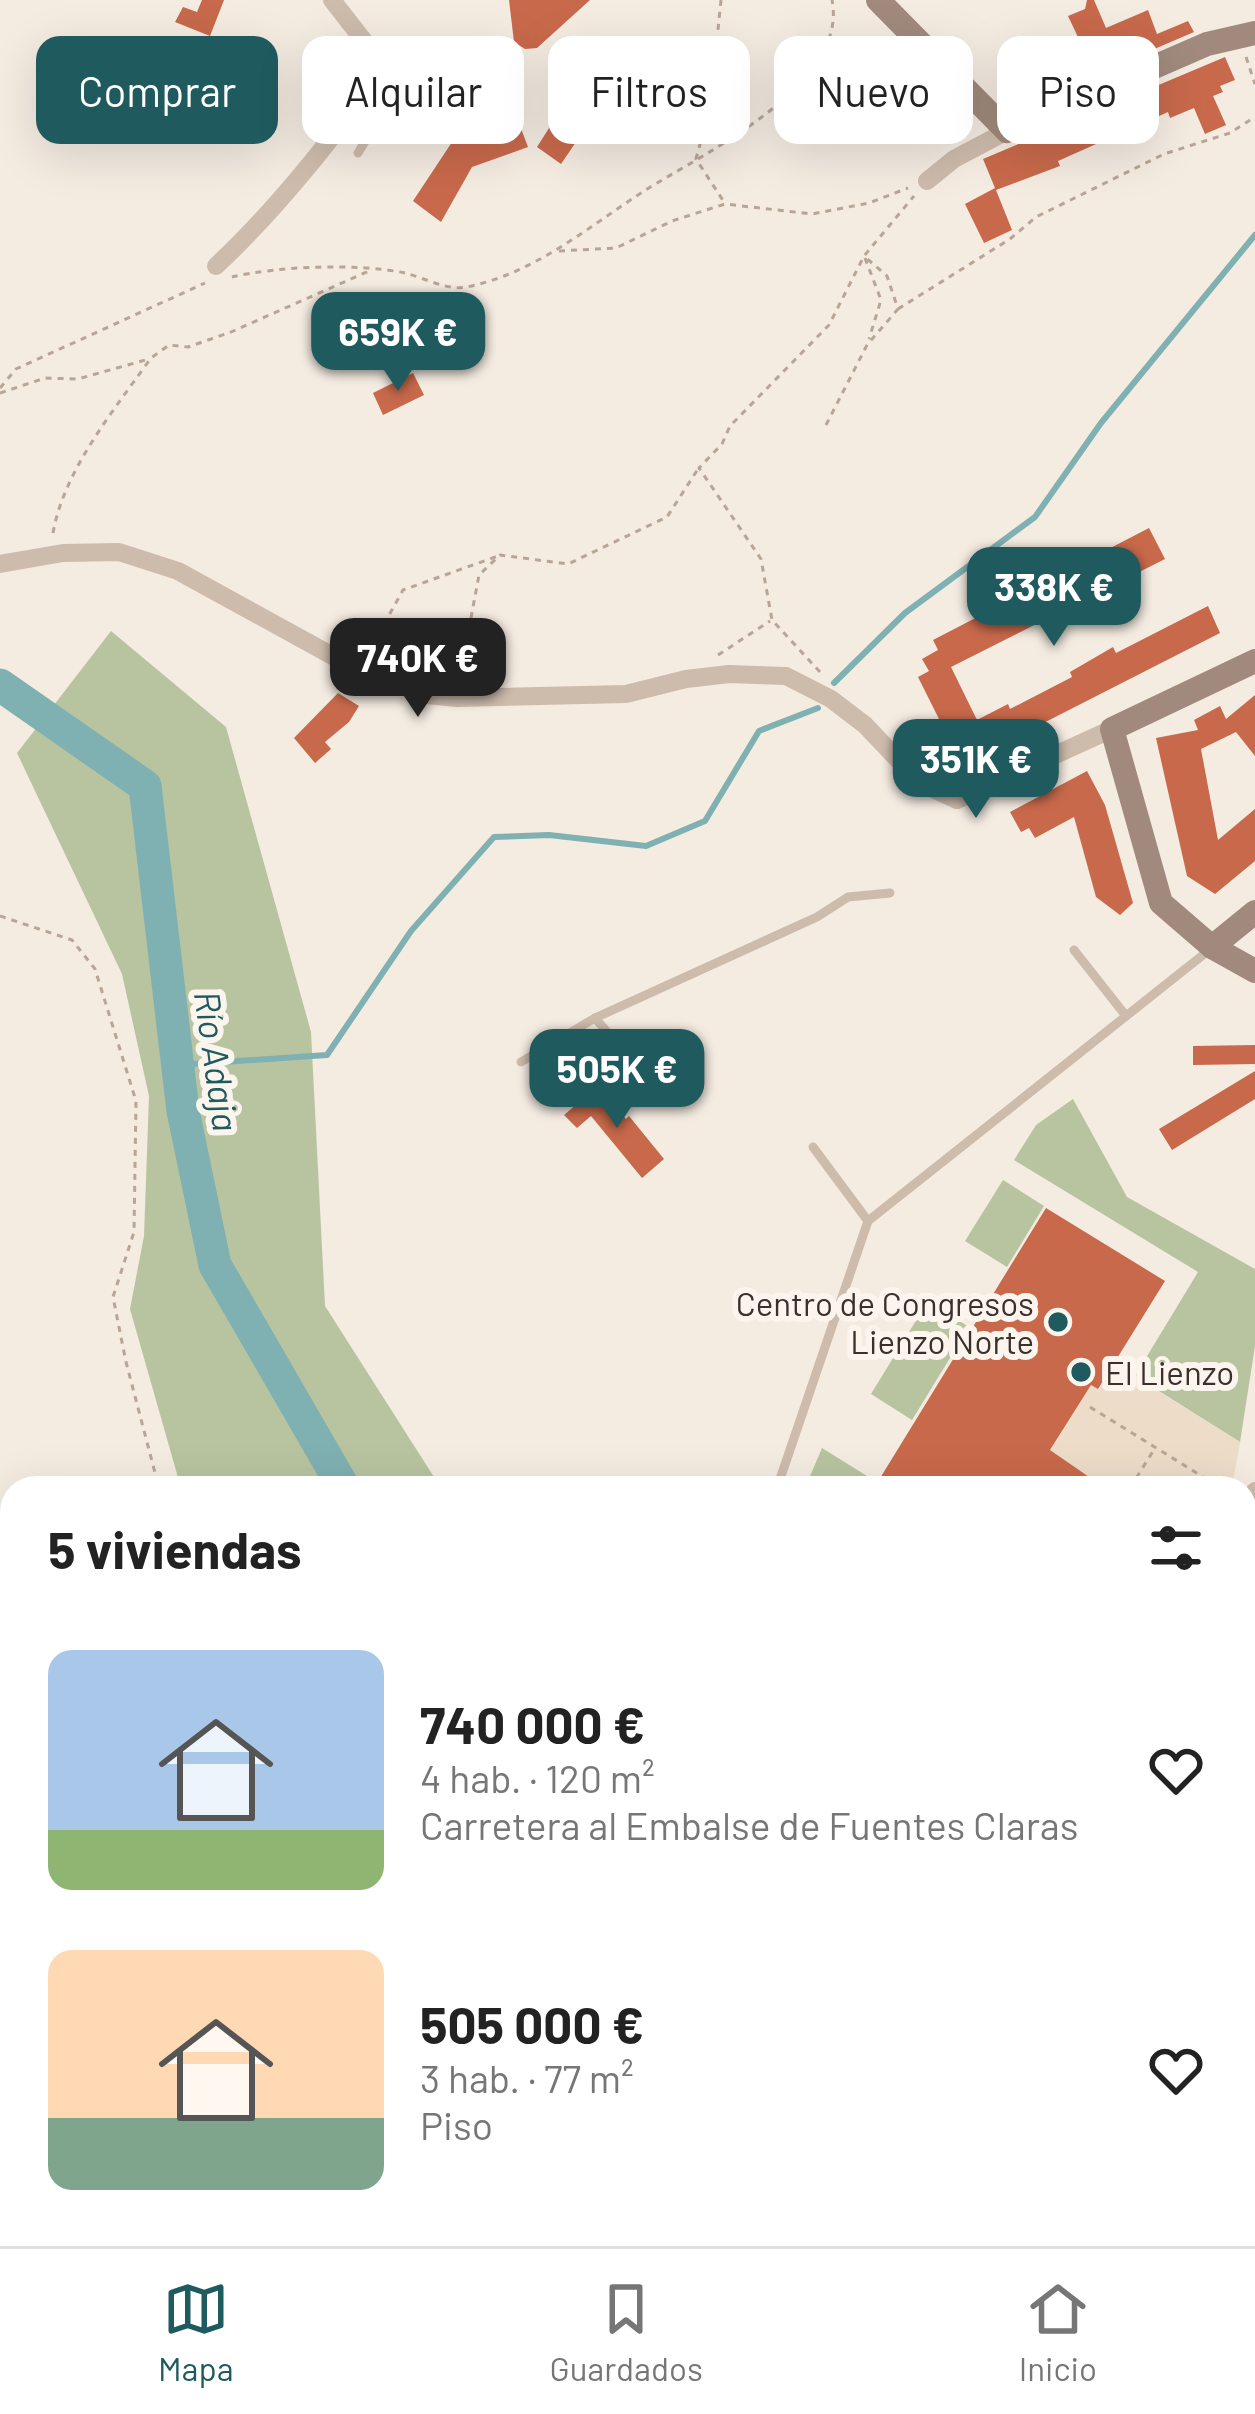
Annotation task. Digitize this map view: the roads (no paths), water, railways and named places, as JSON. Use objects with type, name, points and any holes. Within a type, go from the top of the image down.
[{"type":"street","points":[[332,0],[360,36]]},
{"type":"street","points":[[878,0],[997,121]]},
{"type":"street","points":[[1159,65],[1207,44],[1248,35]]},
{"type":"street","points":[[927,181],[954,159],[997,136]]},
{"type":"street","points":[[216,266],[256,229],[326,144]]},
{"type":"street","points":[[0,564],[63,554],[119,552],[178,571],[342,662],[427,695],[626,694],[729,674],[786,676],[831,699],[865,725],[920,783],[957,800],[1255,661]]},
{"type":"street","points":[[1112,729],[1161,903],[1212,947],[1255,970]]},
{"type":"street","points":[[1212,947],[1255,912]]},
{"type":"lane","points":[[358,152],[363,144]]},
{"type":"lane","points":[[521,1062],[595,1018],[817,917],[848,897],[890,893]]},
{"type":"lane","points":[[781,1476],[868,1221],[1212,947]]},
{"type":"lane","points":[[1074,950],[1126,1016]]},
{"type":"lane","points":[[595,1018],[650,1080]]},
{"type":"lane","points":[[813,1147],[868,1221]]},
{"type":"waterway","points":[[834,683],[905,613],[1035,517],[1101,423],[1255,235]]},
{"type":"waterway","name":"Río Adaja","points":[[0,685],[145,786],[183,1111],[215,1265],[337,1476]]},
{"type":"waterway","points":[[178,1065],[327,1055],[411,931],[494,837],[549,835],[646,846],[705,821],[759,731],[818,708]]},
{"type":"place","name":"Centro de Congresos Lienzo Norte","points":[[1058,1322]]},
{"type":"place","name":"El Lienzo","points":[[1081,1372]]}]
